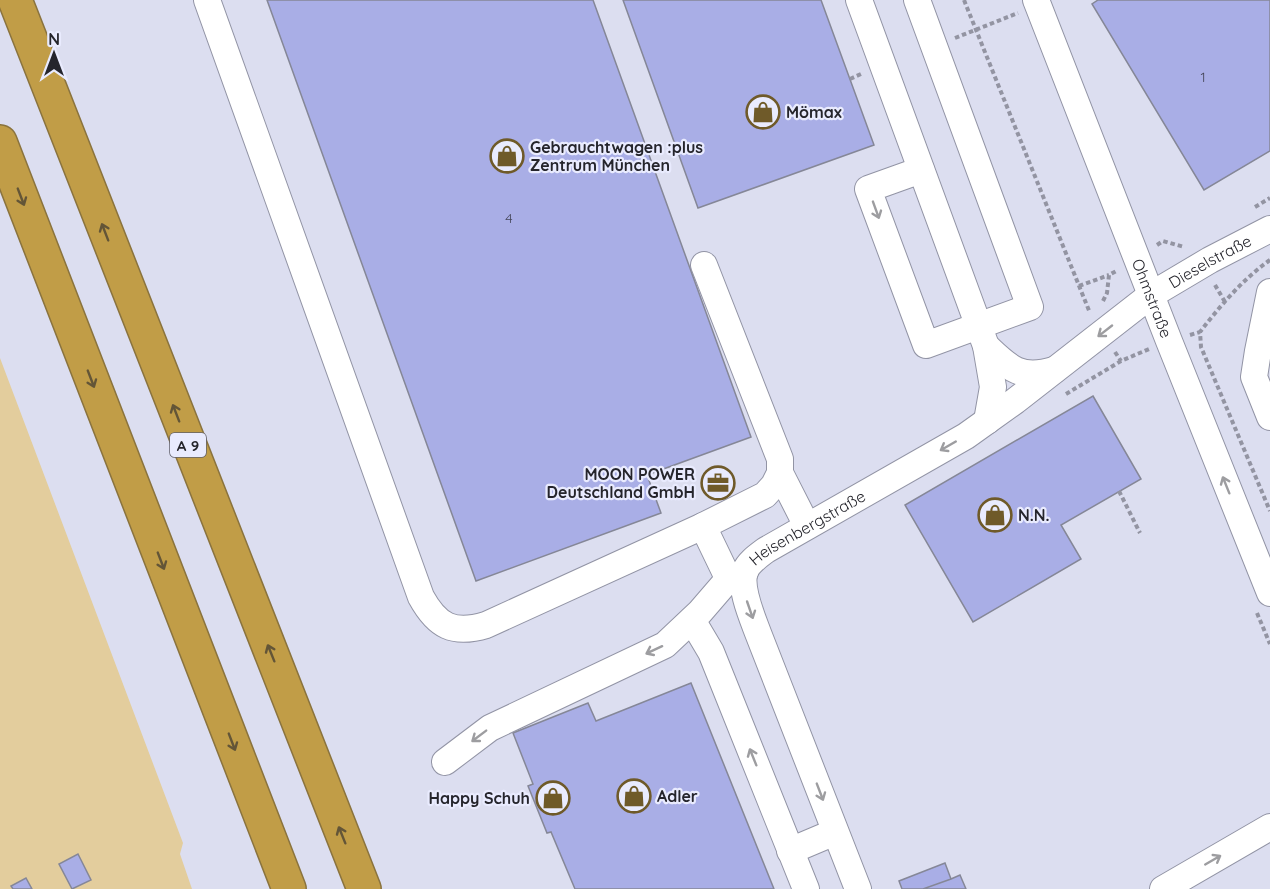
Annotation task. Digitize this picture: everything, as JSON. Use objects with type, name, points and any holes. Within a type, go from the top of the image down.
[{"type":"highway","name":"A 9","points":[[15,0],[364,889]]},
{"type":"highway","points":[[0,142],[289,889]]},
{"type":"street","points":[[207,0],[421,597],[430,613],[444,624],[456,630],[471,630],[486,626],[703,526],[765,495],[774,485],[780,473],[780,459],[704,265]]},
{"type":"street","points":[[859,0],[982,336],[993,387],[987,421]]},
{"type":"street","points":[[917,0],[1030,307],[982,336],[926,345],[868,189],[921,170]]},
{"type":"street","name":"Ohmstraße","points":[[1036,0],[1270,593]]},
{"type":"street","name":"Dieselstraße","points":[[1151,295],[1210,260],[1270,229]]},
{"type":"street","points":[[1270,292],[1254,377],[1270,417]]},
{"type":"street","name":"Heisenbergstraße","points":[[858,889],[737,576],[766,550],[987,421],[1151,295]]},
{"type":"street","points":[[982,336],[1010,369],[1037,375],[1054,370]]},
{"type":"street","points":[[780,473],[807,526]]},
{"type":"street","points":[[445,762],[490,729],[665,645],[692,620],[725,583],[737,576],[703,526]]},
{"type":"street","points":[[692,620],[711,652],[806,889]]},
{"type":"street","points":[[1163,889],[1270,827]]},
{"type":"street","points":[[790,851],[835,831]]},
{"type":"path","points":[[964,0],[1092,319]]},
{"type":"path","points":[[1079,286],[1109,275]]},
{"type":"path","points":[[1119,491],[1140,532]]},
{"type":"shaded area","points":[[0,358],[183,843],[180,854],[192,889],[0,889]]},
{"type":"building","points":[[267,0],[593,0],[751,437],[647,475],[661,513],[476,581]]},
{"type":"building","name":"Mömax","points":[[623,0],[821,0],[874,145],[698,208]]},
{"type":"building","points":[[1098,0],[1270,0],[1270,151],[1204,190],[1092,4]]},
{"type":"building","name":"N.N.","points":[[1093,396],[1141,479],[1061,525],[1081,559],[973,622],[905,505]]},
{"type":"building","name":"Adler","points":[[691,683],[774,889],[575,889],[551,832],[547,833],[528,786],[533,784],[513,733],[588,703],[596,721]]},
{"type":"building","points":[[78,854],[91,880],[72,889],[59,864]]},
{"type":"building","points":[[945,863],[951,879],[923,889],[902,889],[899,881]]},
{"type":"building","points":[[960,875],[966,889],[923,889],[951,879]]},
{"type":"building","points":[[26,878],[32,889],[13,889],[11,886]]},
{"type":"place","name":"Mömax","points":[[763,112]]},
{"type":"place","name":"Gebrauchtwagen :plus Zentrum München","points":[[507,156]]},
{"type":"place","name":"MOON POWER Deutschland GmbH","points":[[718,483]]},
{"type":"place","name":"N.N.","points":[[995,515]]},
{"type":"place","name":"Adler","points":[[634,796]]},
{"type":"place","name":"Happy Schuh","points":[[553,798]]}]
